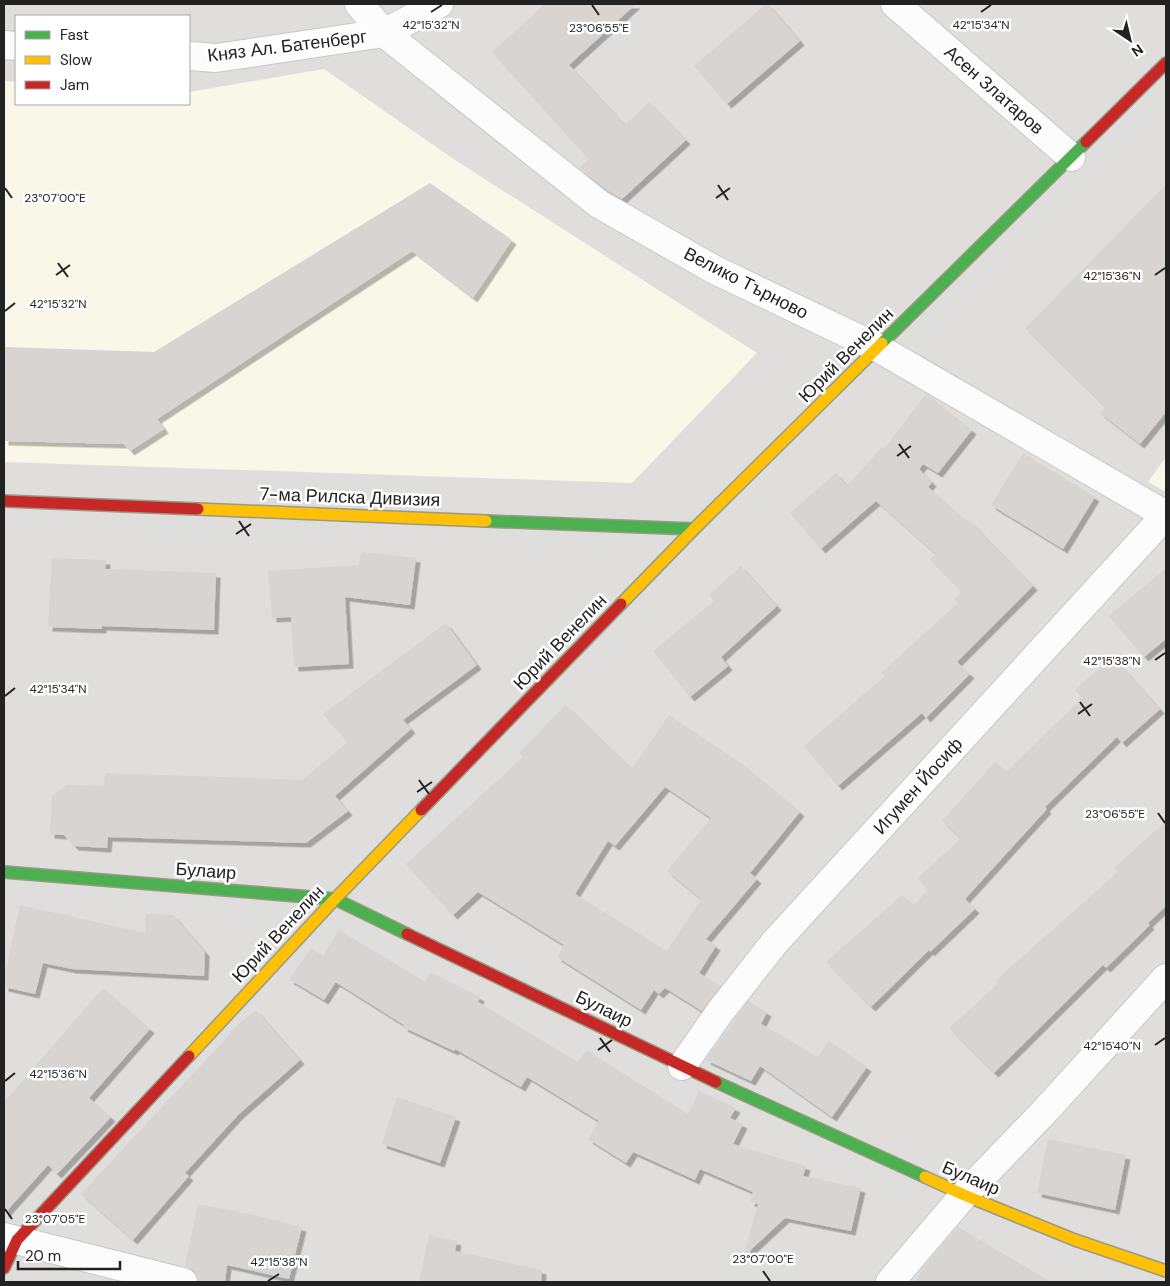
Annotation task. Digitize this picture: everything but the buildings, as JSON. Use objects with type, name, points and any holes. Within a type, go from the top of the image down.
[{"type":"street","name":"Велико Търново","points":[[359,4],[384,34],[599,204],[713,269],[878,348],[1166,515]]},
{"type":"street","name":"Княз Ал. Батенберг","points":[[190,56],[216,58],[384,34],[439,4]]},
{"type":"street","name":"Асен Златаров","points":[[895,4],[1071,157]]},
{"type":"street","name":"Юрий Венелин","points":[[4,1268],[10,1238],[335,898],[694,529],[1166,63]]},
{"type":"street","name":"7-ма Рилска Дивизия","points":[[4,501],[694,529]]},
{"type":"street","name":"Игумен Йосиф","points":[[682,1066],[720,1012],[775,942],[1166,515]]},
{"type":"street","name":"Булаир","points":[[4,872],[335,898],[682,1066],[964,1195],[1075,1240],[1166,1271]]},
{"type":"street","points":[[890,1282],[964,1195],[1044,1112],[1166,978]]},
{"type":"street","points":[[10,1238],[183,1282]]},
{"type":"shaded area","points":[[4,4],[1166,4],[1166,1282],[4,1282]]},
{"type":"shaded area","points":[[324,69],[455,160],[757,353],[632,483],[4,462],[4,81],[15,82],[15,105],[190,105],[190,92]]},
{"type":"shaded area","points":[[1166,457],[1166,492],[1148,482]]},
{"type":"traffic: fast","points":[[882,343],[1086,142]]},
{"type":"traffic: fast","points":[[486,521],[694,529]]},
{"type":"traffic: fast","points":[[4,872],[335,899],[407,934]]},
{"type":"traffic: fast","points":[[716,1082],[925,1177]]},
{"type":"traffic: slow","points":[[621,604],[882,343]]},
{"type":"traffic: slow","points":[[198,509],[486,521]]},
{"type":"traffic: slow","points":[[189,1056],[335,899],[421,810]]},
{"type":"traffic: slow","points":[[925,1177],[1075,1240],[1166,1271]]},
{"type":"traffic: jam","points":[[1086,142],[1166,63]]},
{"type":"traffic: jam","points":[[4,501],[198,509]]},
{"type":"traffic: jam","points":[[421,810],[621,604]]},
{"type":"traffic: jam","points":[[407,934],[716,1082]]},
{"type":"traffic: jam","points":[[4,1268],[17,1240],[189,1056]]}]
